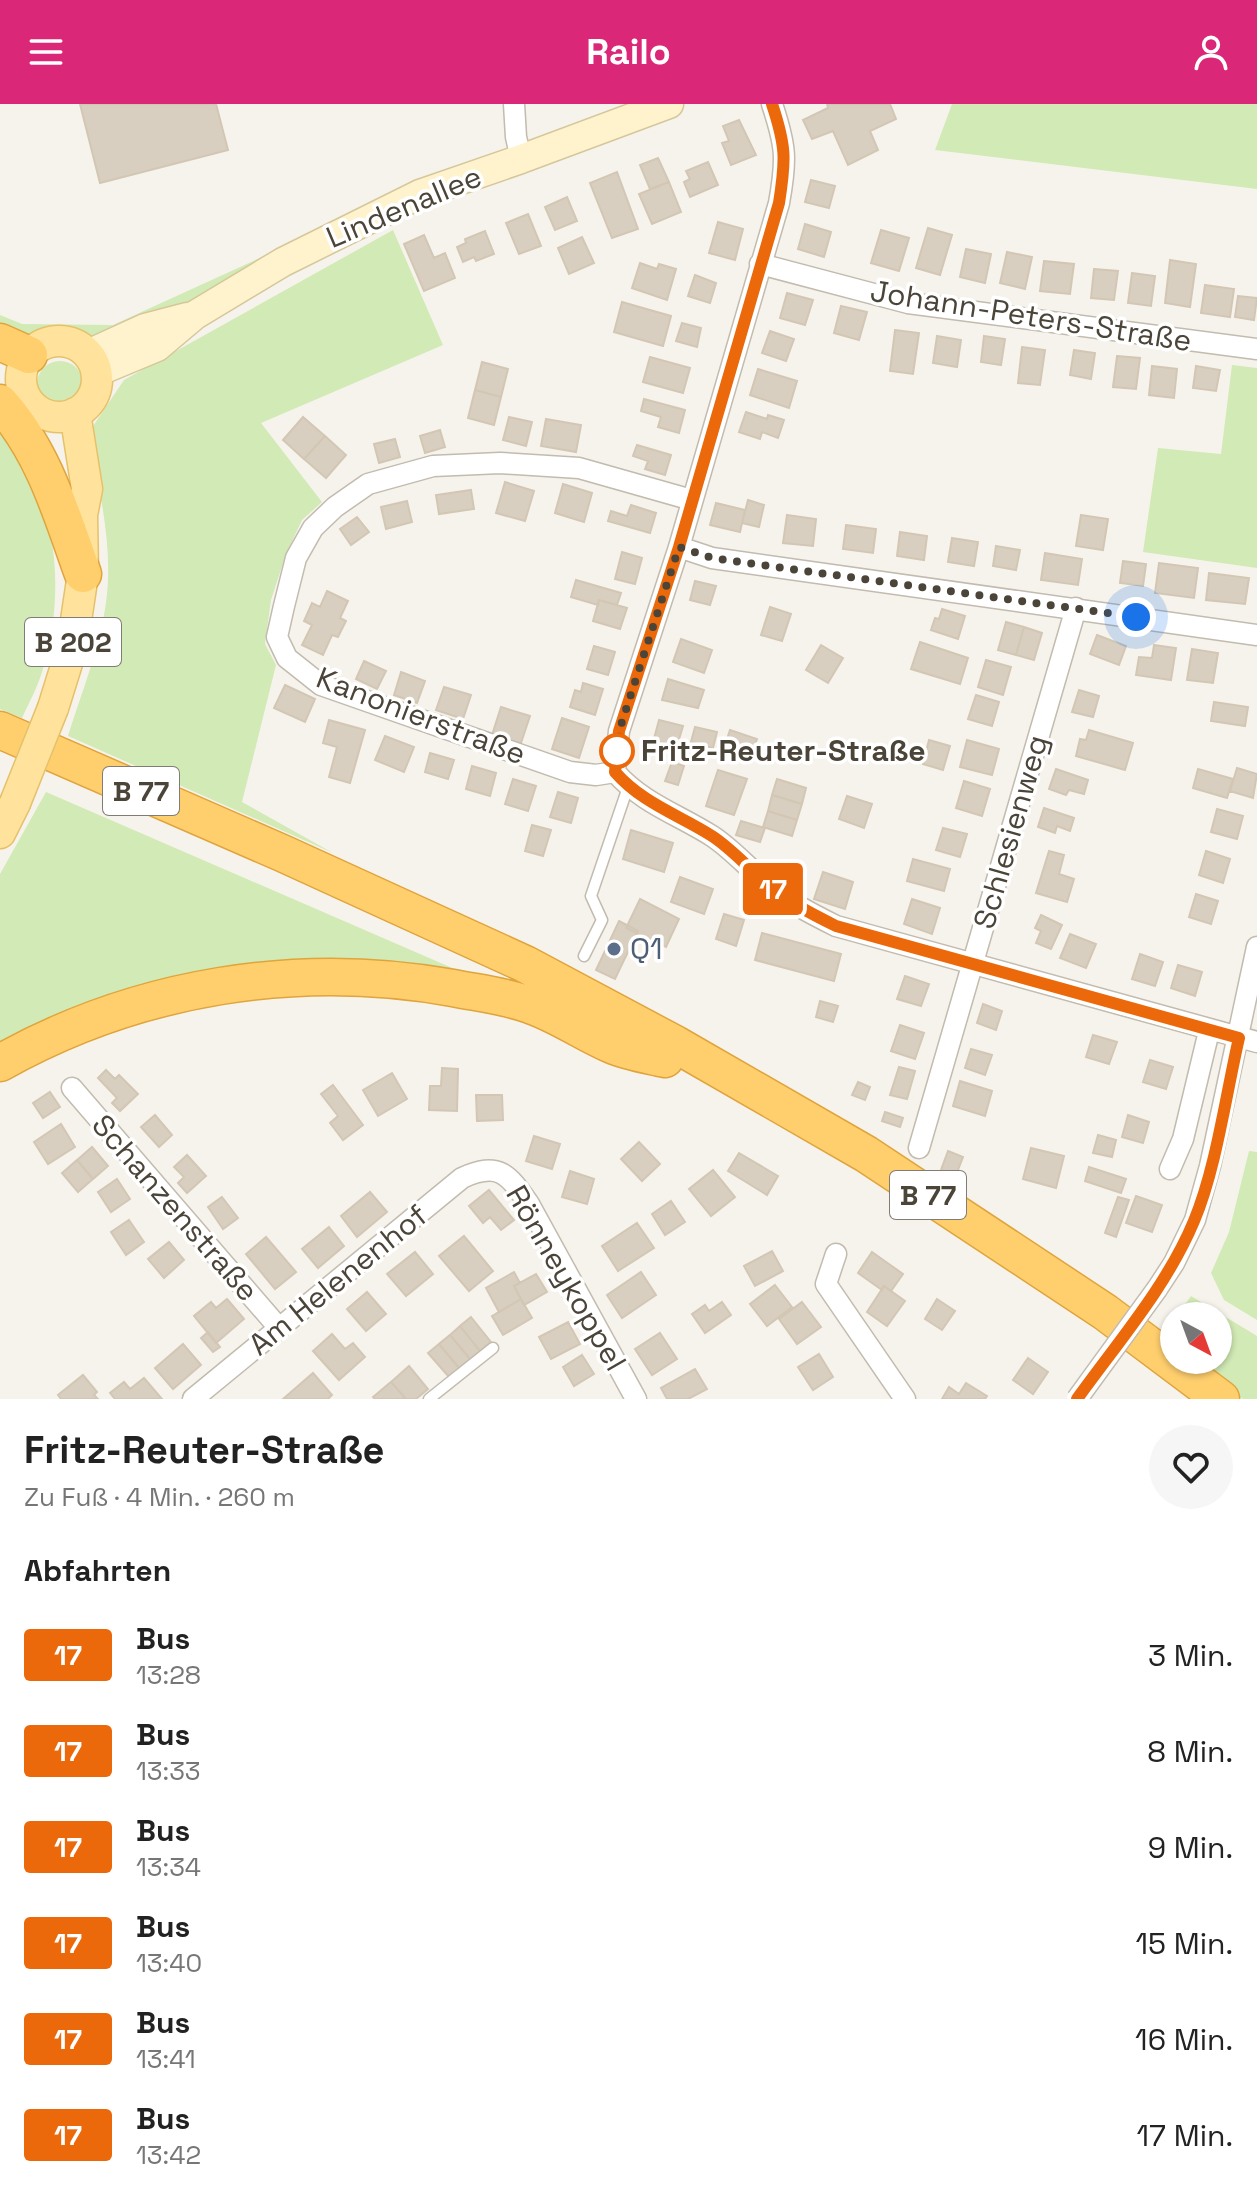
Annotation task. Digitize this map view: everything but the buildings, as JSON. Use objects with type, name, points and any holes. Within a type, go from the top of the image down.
[{"type":"highway","points":[[0,403],[33,446],[52,486],[83,574]]},
{"type":"highway","name":"B 77","points":[[0,730],[282,853],[525,964],[675,1044],[866,1154],[1105,1312],[1221,1399]]},
{"type":"highway","name":"B 77","points":[[0,755],[200,838],[535,992],[665,1059],[864,1181],[1096,1331],[1184,1399]]},
{"type":"highway","points":[[0,1063],[82,1022],[136,1004],[235,983],[309,979],[424,983],[501,997],[531,1005],[614,1046],[665,1059]]},
{"type":"main road","points":[[63,341],[81,347],[92,363],[93,396],[66,415],[40,412],[26,399],[13,359],[44,344],[63,341]]},
{"type":"main road","name":"B 202","points":[[0,833],[53,708],[75,633],[83,574],[82,515],[71,495],[66,415]]},
{"type":"street","points":[[514,104],[521,159]]},
{"type":"street","name":"Lindenallee","points":[[92,363],[157,347],[195,315],[283,262],[420,194],[669,104]]},
{"type":"street","points":[[772,104],[786,162],[779,203],[679,547],[619,731],[622,780],[649,802],[714,837],[771,887],[801,908],[836,926],[1248,1040]]},
{"type":"street","name":"Johann-Peters-Straße","points":[[760,264],[908,303],[1257,349]]},
{"type":"street","name":"Kanonierstraße","points":[[622,780],[570,772],[321,685],[287,658],[277,637],[296,558],[313,528],[335,507],[368,484],[433,466],[500,463],[579,468],[692,500]]},
{"type":"street","points":[[679,547],[712,558],[1257,635]]},
{"type":"street","name":"Schlesienweg","points":[[919,1148],[1076,608]]},
{"type":"street","points":[[1077,1399],[1157,1289],[1195,1220],[1248,1040],[1257,947]]},
{"type":"street","points":[[1170,1169],[1183,1139],[1209,1031]]},
{"type":"street","name":"Schanzenstraße","points":[[72,1088],[279,1328]]},
{"type":"street","name":"Am Helenenhof","points":[[193,1399],[462,1178],[487,1169]]},
{"type":"street","name":"Rönneykoppel","points":[[487,1169],[512,1180],[529,1204],[636,1399]]},
{"type":"street","points":[[836,1254],[826,1284],[905,1399]]},
{"type":"lane","points":[[584,956],[602,920],[591,896],[622,780]]},
{"type":"lane","points":[[429,1399],[493,1348]]},
{"type":"green space","points":[[952,104],[1257,104],[1257,189],[935,150]]},
{"type":"green space","points":[[393,230],[443,345],[261,423],[322,502],[302,520],[286,554],[271,600],[265,644],[276,665],[242,802],[333,853],[68,736],[99,639],[108,580],[105,524],[89,432],[124,380]]},
{"type":"green space","points":[[286,246],[196,298],[98,344],[60,334],[26,344],[0,336],[0,315],[22,324],[113,325]]},
{"type":"green space","points":[[60,361],[69,362],[76,368],[82,375],[82,393],[76,400],[69,406],[60,407],[51,406],[44,400],[38,393],[37,384],[38,375],[44,368],[51,362]]},
{"type":"green space","points":[[1232,365],[1257,368],[1257,568],[1143,552],[1158,448],[1221,454]]},
{"type":"green space","points":[[0,424],[39,497],[49,527],[55,568],[54,611],[47,653],[38,684],[22,718],[0,709]]},
{"type":"green space","points":[[46,792],[503,990],[351,971],[0,1053],[0,874]]},
{"type":"green space","points":[[1249,1151],[1257,1152],[1257,1320],[1232,1302],[1224,1300],[1211,1273],[1229,1232]]},
{"type":"green space","points":[[1191,1296],[1201,1302],[1187,1302]]},
{"type":"green space","points":[[1232,1321],[1257,1336],[1257,1399],[1243,1399],[1211,1374],[1232,1374]]},
{"type":"bus line","name":"17","points":[[772,104],[786,162],[779,203],[679,547],[619,731],[615,772],[628,787],[649,802],[714,837],[771,887],[801,908],[836,926],[1239,1038],[1195,1220],[1157,1289],[1077,1399]]},
{"type":"place","name":"Fritz-Reuter-Straße","points":[[617,751]]},
{"type":"place","name":"Q1","points":[[614,949]]},
{"type":"route","points":[[617,751],[619,731],[679,547],[712,558],[1136,617]]}]
